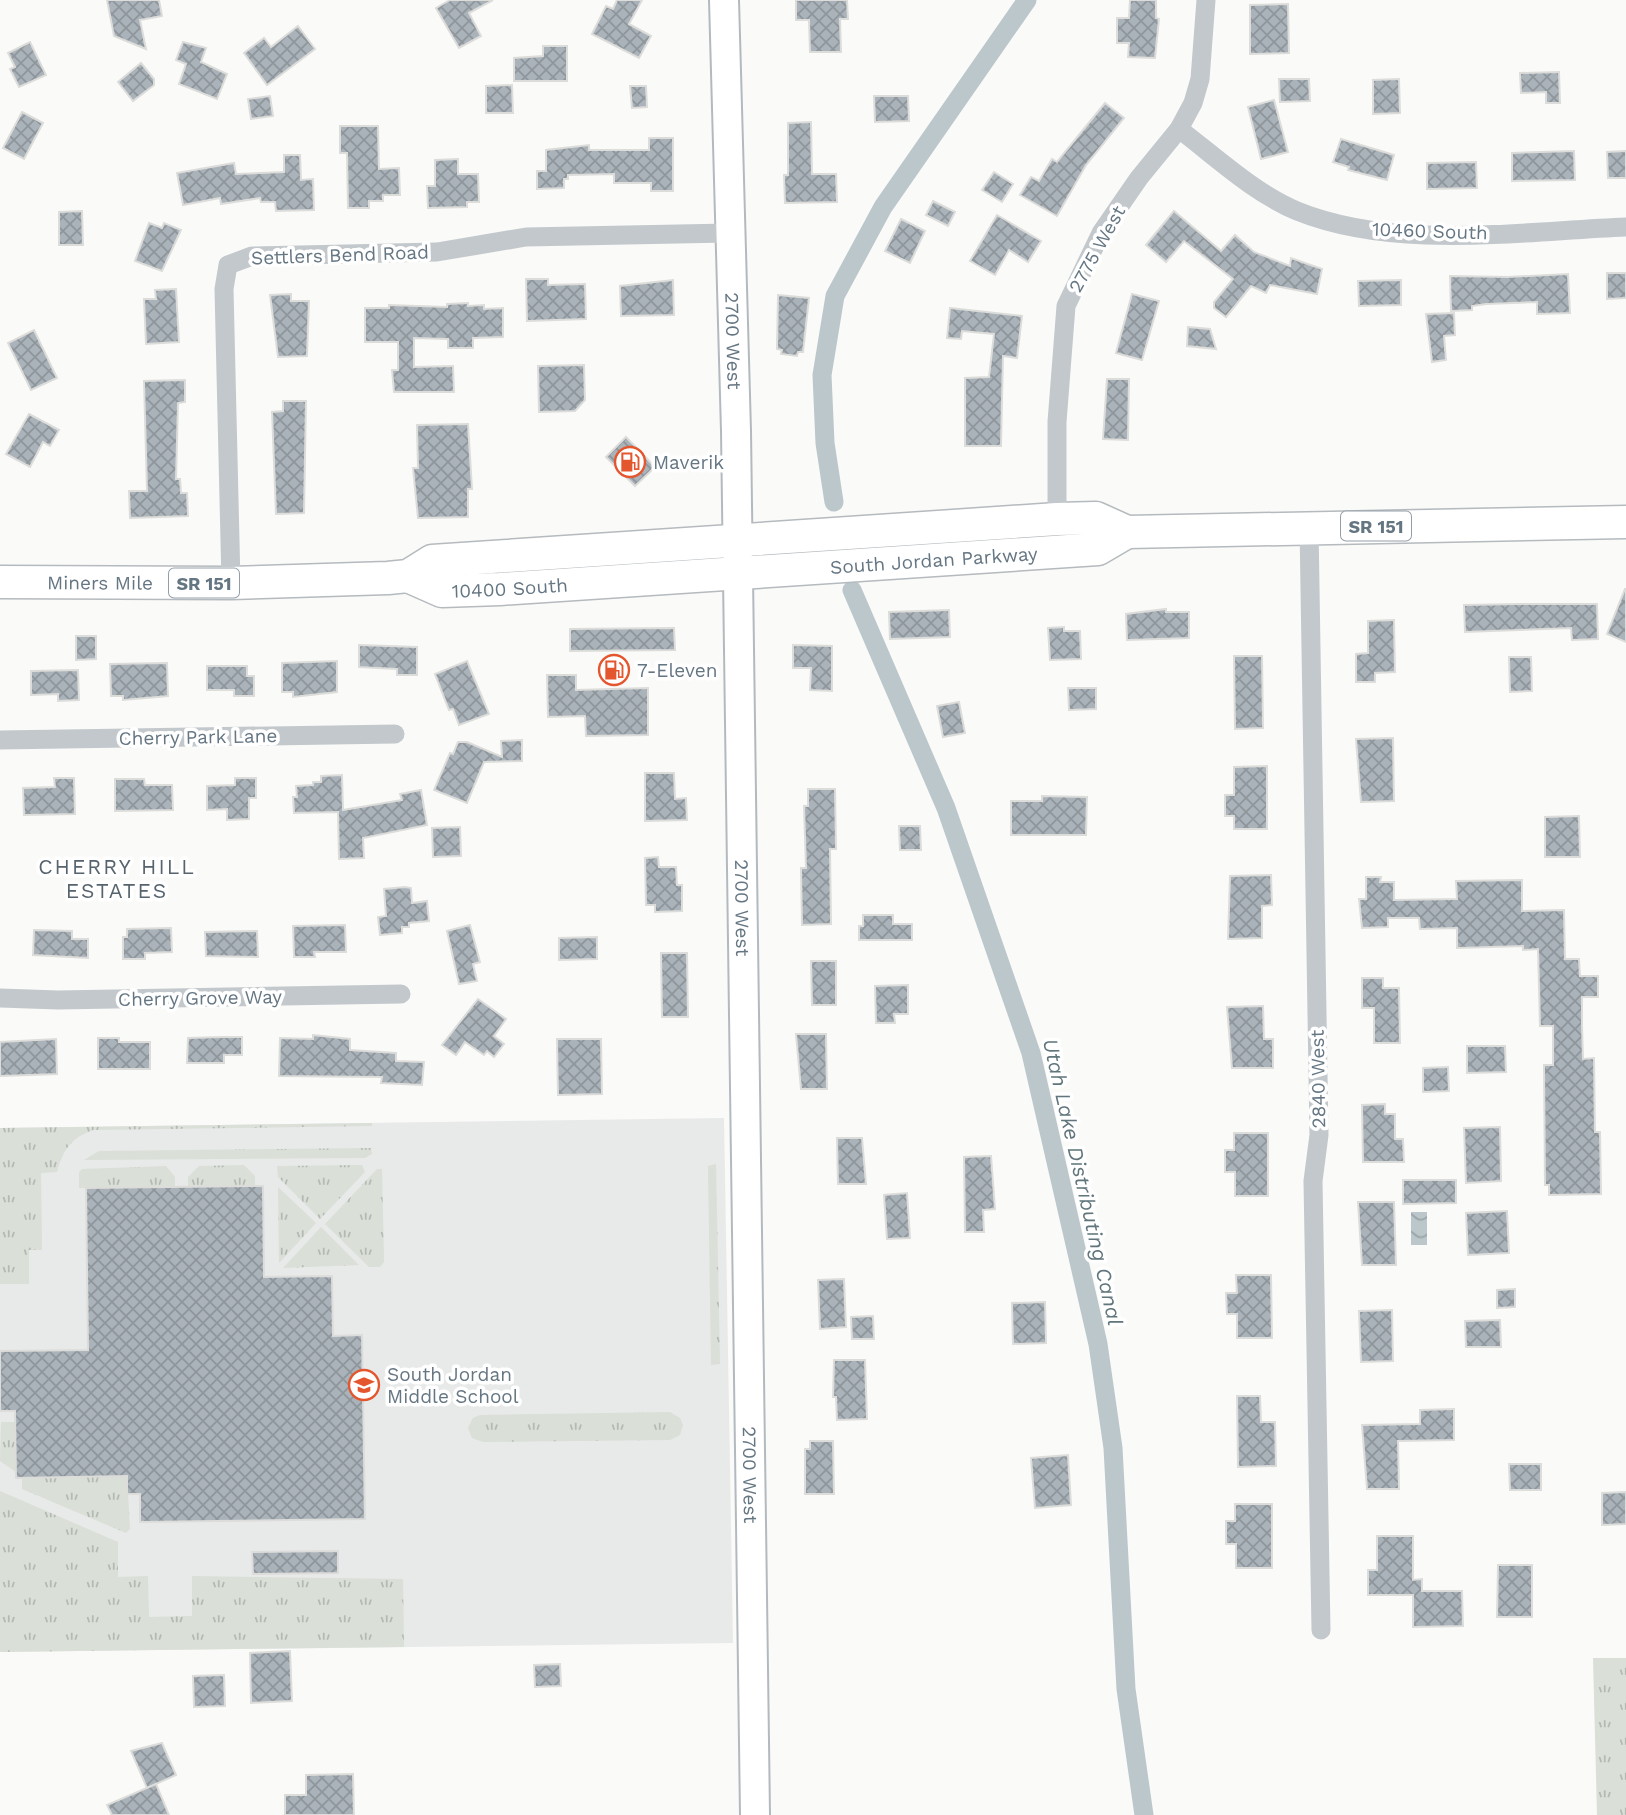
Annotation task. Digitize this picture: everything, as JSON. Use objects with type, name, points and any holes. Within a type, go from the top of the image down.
[{"type":"main road","name":"2700 West","points":[[724,0],[737,539],[755,1815]]},
{"type":"main road","name":"South Jordan Parkway","points":[[737,539],[1096,518],[1127,532],[1626,522]]},
{"type":"main road","name":"South Jordan Parkway","points":[[737,573],[1098,549],[1127,532]]},
{"type":"main road","name":"10400 South","points":[[408,576],[432,561],[737,539]]},
{"type":"main road","name":"10400 South","points":[[408,576],[442,592],[737,573]]},
{"type":"main road","name":"Miners Mile","points":[[0,582],[231,583],[408,576]]},
{"type":"street","name":"2775 West","points":[[1057,519],[1057,422],[1066,306],[1101,233],[1139,178],[1179,129],[1193,103],[1200,79],[1206,0]]},
{"type":"street","name":"10460 South","points":[[1179,129],[1262,190],[1296,211],[1346,226],[1399,233],[1453,234],[1626,227]]},
{"type":"street","name":"Settlers Bend Road","points":[[231,583],[224,289],[228,265],[253,256],[437,252],[526,237],[729,233]]},
{"type":"street","name":"2840 West","points":[[1309,527],[1319,1135],[1313,1181],[1321,1630]]},
{"type":"street","name":"Cherry Park Lane","points":[[0,740],[395,734]]},
{"type":"street","name":"Cherry Grove Way","points":[[0,998],[58,1000],[401,994]]},
{"type":"shaded area","name":"South Jordan Middle School","points":[[724,1118],[733,1643],[0,1652],[0,1128]]},
{"type":"green space","points":[[372,1123],[372,1126],[93,1130],[85,1133],[69,1146],[57,1172],[41,1173],[42,1250],[29,1250],[29,1284],[0,1284],[0,1128]]},
{"type":"green space","points":[[371,1148],[372,1154],[365,1158],[84,1160],[99,1151]]},
{"type":"green space","points":[[716,1164],[720,1364],[711,1365],[708,1166]]},
{"type":"green space","points":[[244,1165],[255,1176],[255,1186],[188,1187],[188,1177],[199,1166]]},
{"type":"green space","points":[[362,1165],[365,1172],[320,1219],[278,1177],[277,1166]]},
{"type":"green space","points":[[166,1166],[175,1177],[175,1187],[79,1188],[79,1172],[82,1169]]},
{"type":"green space","points":[[377,1169],[382,1169],[384,1262],[380,1267],[369,1267],[325,1224]]},
{"type":"green space","points":[[278,1187],[316,1223],[279,1263]]},
{"type":"green space","points":[[321,1227],[359,1265],[283,1268]]},
{"type":"green space","points":[[670,1412],[680,1418],[683,1425],[680,1435],[670,1440],[483,1442],[472,1438],[468,1428],[473,1418],[480,1415]]},
{"type":"green space","points":[[1,1422],[15,1422],[16,1472],[0,1461]]},
{"type":"green space","points":[[127,1476],[130,1529],[126,1533],[22,1489],[22,1478]]},
{"type":"green space","points":[[0,1491],[118,1542],[118,1577],[148,1576],[149,1617],[192,1616],[192,1576],[403,1579],[404,1647],[0,1652]]},
{"type":"green space","points":[[1593,1658],[1626,1658],[1626,1815],[1597,1815]]},
{"type":"water","points":[[1411,1212],[1427,1212],[1427,1245],[1411,1245]]},
{"type":"building","points":[[107,0],[159,0],[162,16],[140,20],[146,49],[114,36]]},
{"type":"building","points":[[450,0],[493,0],[469,13],[481,36],[459,48],[436,8]]},
{"type":"building","points":[[617,0],[642,0],[629,24],[651,36],[639,58],[592,34],[606,6],[613,9]]},
{"type":"building","points":[[796,0],[847,0],[848,19],[840,19],[841,52],[810,52],[809,20],[796,20]]},
{"type":"building","points":[[1130,0],[1156,0],[1156,18],[1159,19],[1155,58],[1128,57],[1129,43],[1117,43],[1117,18],[1129,18]]},
{"type":"building","points":[[1288,4],[1289,53],[1250,54],[1250,5]]},
{"type":"building","points":[[298,26],[315,49],[267,85],[244,53],[264,38],[271,47]]},
{"type":"building","points":[[30,42],[46,75],[19,87],[10,69],[15,67],[8,53]]},
{"type":"building","points":[[183,42],[206,48],[201,62],[227,74],[217,99],[179,84],[186,64],[176,60]]},
{"type":"building","points":[[543,46],[567,46],[567,81],[514,81],[514,58],[543,56]]},
{"type":"building","points":[[141,63],[154,79],[154,85],[133,101],[118,82]]},
{"type":"building","points":[[1559,72],[1560,103],[1546,103],[1546,92],[1521,93],[1520,73]]},
{"type":"building","points":[[1279,79],[1309,79],[1310,101],[1280,102]]},
{"type":"building","points":[[1399,79],[1400,113],[1373,114],[1373,80]]},
{"type":"building","points":[[512,85],[513,113],[486,113],[486,86]]},
{"type":"building","points":[[630,86],[646,86],[647,107],[632,108]]},
{"type":"building","points":[[270,96],[273,116],[251,119],[248,99]]},
{"type":"building","points":[[874,96],[908,96],[909,121],[875,122]]},
{"type":"building","points":[[1274,100],[1288,152],[1261,159],[1248,107]]},
{"type":"building","points":[[1105,103],[1124,118],[1086,165],[1057,216],[1020,195],[1031,177],[1039,181],[1052,159],[1057,162]]},
{"type":"building","points":[[22,112],[43,123],[24,159],[3,148]]},
{"type":"building","points":[[811,122],[812,174],[836,174],[837,202],[785,203],[788,123]]},
{"type":"building","points":[[340,126],[378,126],[379,169],[399,168],[400,195],[383,195],[383,201],[369,201],[369,208],[348,208],[347,153],[340,153]]},
{"type":"building","points":[[649,138],[673,138],[673,191],[651,191],[651,183],[614,183],[614,174],[568,175],[568,179],[564,179],[564,188],[537,189],[537,171],[546,171],[546,150],[589,145],[589,150],[649,150]]},
{"type":"building","points":[[1341,139],[1394,155],[1387,180],[1348,170],[1349,167],[1333,162]]},
{"type":"building","points":[[1574,151],[1575,180],[1512,181],[1512,153]]},
{"type":"building","points":[[1626,151],[1626,178],[1608,178],[1607,152]]},
{"type":"building","points":[[284,155],[300,155],[301,180],[313,179],[314,210],[276,211],[275,202],[261,202],[260,198],[221,204],[220,198],[183,205],[177,173],[234,163],[236,174],[284,172]]},
{"type":"building","points":[[458,159],[458,174],[478,174],[479,202],[467,202],[467,207],[428,208],[427,186],[435,186],[435,160]]},
{"type":"building","points":[[1476,162],[1477,188],[1427,189],[1427,163]]},
{"type":"building","points":[[994,172],[1013,184],[1002,202],[982,190]]},
{"type":"building","points":[[933,201],[955,212],[948,226],[926,215]]},
{"type":"building","points":[[82,211],[83,245],[59,245],[59,212]]},
{"type":"building","points":[[1174,211],[1221,251],[1235,235],[1254,252],[1290,266],[1291,258],[1322,269],[1317,294],[1270,285],[1266,293],[1251,286],[1226,317],[1214,308],[1214,302],[1233,279],[1184,241],[1166,262],[1146,245]]},
{"type":"building","points":[[997,215],[1041,241],[1028,262],[1009,250],[995,275],[970,261]]},
{"type":"building","points":[[901,219],[925,231],[910,263],[885,251]]},
{"type":"building","points":[[149,223],[162,228],[164,223],[181,230],[162,271],[135,261]]},
{"type":"building","points":[[1607,273],[1626,273],[1626,298],[1607,299]]},
{"type":"building","points":[[1568,274],[1570,313],[1537,314],[1537,302],[1486,304],[1472,306],[1472,310],[1451,311],[1450,276]]},
{"type":"building","points":[[526,279],[548,279],[548,285],[585,284],[586,319],[527,321]]},
{"type":"building","points":[[673,280],[674,315],[621,316],[620,286]]},
{"type":"building","points":[[1401,280],[1401,305],[1359,306],[1358,281]]},
{"type":"building","points":[[176,289],[179,342],[146,344],[144,299],[156,299],[155,290]]},
{"type":"building","points":[[291,294],[291,301],[309,301],[307,356],[278,357],[270,295]]},
{"type":"building","points":[[1132,294],[1159,301],[1142,360],[1116,353]]},
{"type":"building","points":[[778,295],[809,298],[803,352],[798,352],[797,356],[781,354],[782,350],[777,349]]},
{"type":"building","points":[[468,303],[468,306],[484,305],[484,309],[503,308],[503,337],[473,338],[473,348],[448,348],[448,339],[414,338],[414,367],[453,366],[454,392],[394,392],[392,370],[398,370],[398,342],[365,342],[365,308],[389,308],[389,305],[447,307],[447,304]]},
{"type":"building","points":[[950,308],[1022,316],[1017,358],[1003,356],[1001,446],[965,446],[965,378],[989,377],[994,334],[962,331],[961,339],[947,338]]},
{"type":"building","points":[[1454,313],[1455,335],[1444,336],[1446,360],[1432,362],[1426,314]]},
{"type":"building","points":[[1188,327],[1210,329],[1216,349],[1187,346]]},
{"type":"building","points":[[34,330],[57,378],[31,390],[8,343]]},
{"type":"building","points":[[584,365],[585,400],[575,411],[539,412],[538,366]]},
{"type":"building","points":[[1107,379],[1129,379],[1128,440],[1103,439]]},
{"type":"building","points":[[185,380],[185,402],[178,403],[176,479],[180,479],[181,493],[187,493],[188,516],[130,518],[129,491],[147,491],[144,381]]},
{"type":"building","points":[[283,401],[306,401],[304,513],[276,514],[272,412],[283,411]]},
{"type":"building","points":[[29,414],[59,430],[50,446],[43,442],[30,467],[6,454]]},
{"type":"building","points":[[468,424],[472,489],[468,489],[468,517],[418,518],[413,468],[418,468],[417,425]]},
{"type":"building","name":"Maverik","points":[[626,437],[655,467],[635,486],[606,457]]},
{"type":"building","points":[[1626,589],[1626,642],[1607,634]]},
{"type":"building","points":[[1597,604],[1598,639],[1572,640],[1571,628],[1465,632],[1464,605]]},
{"type":"building","points":[[1166,609],[1166,612],[1189,612],[1189,638],[1127,640],[1126,614]]},
{"type":"building","points":[[949,610],[950,637],[890,639],[889,612]]},
{"type":"building","points":[[1394,620],[1395,672],[1375,673],[1375,682],[1356,682],[1356,654],[1368,653],[1368,621]]},
{"type":"building","points":[[1064,627],[1064,631],[1080,631],[1081,659],[1050,660],[1048,628]]},
{"type":"building","points":[[674,628],[675,650],[570,651],[570,629]]},
{"type":"building","points":[[76,636],[96,636],[96,659],[76,660]]},
{"type":"building","points":[[359,645],[417,647],[417,675],[397,675],[397,669],[359,667]]},
{"type":"building","points":[[793,645],[832,646],[832,691],[810,690],[811,668],[793,668]]},
{"type":"building","points":[[1234,656],[1262,656],[1263,728],[1235,729]]},
{"type":"building","points":[[1509,657],[1531,657],[1532,691],[1510,692]]},
{"type":"building","points":[[337,661],[337,692],[293,697],[293,692],[282,692],[282,663]]},
{"type":"building","points":[[467,661],[489,714],[459,725],[453,709],[449,710],[435,674]]},
{"type":"building","points":[[167,663],[168,696],[123,700],[123,696],[111,696],[110,664]]},
{"type":"building","points":[[207,666],[247,666],[247,676],[254,676],[254,696],[234,696],[234,690],[207,690]]},
{"type":"building","points":[[78,670],[79,700],[58,701],[58,694],[31,695],[31,671]]},
{"type":"building","points":[[547,675],[576,675],[576,690],[648,688],[648,735],[586,736],[585,716],[548,717]]},
{"type":"building","points":[[1068,688],[1096,688],[1096,709],[1069,710]]},
{"type":"building","points":[[959,702],[965,733],[943,737],[937,706]]},
{"type":"building","points":[[1393,738],[1394,801],[1361,802],[1356,739]]},
{"type":"building","points":[[522,740],[522,761],[484,762],[467,803],[434,790],[450,753],[453,754],[458,742],[467,742],[502,757],[501,741]]},
{"type":"building","points":[[1267,766],[1267,829],[1234,829],[1234,816],[1225,816],[1225,795],[1234,795],[1234,767]]},
{"type":"building","points":[[645,773],[674,773],[675,799],[686,798],[687,820],[645,821]]},
{"type":"building","points":[[342,775],[343,810],[402,800],[400,794],[421,790],[427,825],[363,838],[364,858],[339,859],[338,812],[294,813],[293,797],[297,797],[296,786],[321,782],[321,776]]},
{"type":"building","points":[[54,778],[74,778],[75,814],[24,815],[23,788],[55,787]]},
{"type":"building","points":[[235,778],[256,778],[256,798],[249,798],[249,819],[227,820],[227,809],[207,810],[207,786],[235,785]]},
{"type":"building","points":[[115,779],[144,779],[145,785],[172,785],[173,810],[115,811]]},
{"type":"building","points":[[808,789],[835,789],[836,849],[830,849],[831,924],[802,925],[801,868],[806,868],[804,806],[808,806]]},
{"type":"building","points":[[1042,796],[1087,797],[1086,835],[1011,835],[1011,801],[1042,801]]},
{"type":"building","points":[[1579,816],[1580,857],[1545,857],[1545,817]]},
{"type":"building","points":[[899,826],[920,826],[921,850],[900,850]]},
{"type":"building","points":[[460,827],[461,856],[433,857],[432,828]]},
{"type":"building","points":[[658,857],[659,867],[676,867],[677,885],[682,885],[682,911],[655,912],[655,905],[646,905],[645,858]]},
{"type":"building","points":[[1271,875],[1272,905],[1262,906],[1262,938],[1228,939],[1230,876]]},
{"type":"building","points":[[1366,877],[1381,877],[1380,882],[1394,882],[1394,900],[1457,899],[1456,881],[1522,880],[1522,911],[1564,910],[1565,959],[1579,959],[1580,976],[1598,976],[1598,997],[1582,997],[1582,1025],[1583,1059],[1594,1058],[1595,1132],[1600,1132],[1601,1194],[1549,1195],[1549,1185],[1545,1185],[1544,1065],[1553,1065],[1553,1026],[1540,1026],[1538,949],[1523,950],[1523,946],[1457,948],[1457,928],[1420,929],[1419,918],[1388,918],[1388,927],[1362,928],[1359,899],[1366,899]]},
{"type":"building","points":[[411,888],[412,903],[427,901],[429,921],[409,923],[409,927],[402,927],[402,933],[380,935],[378,917],[386,916],[384,889]]},
{"type":"building","points":[[863,915],[893,915],[893,924],[912,924],[912,940],[859,940],[859,926],[863,926]]},
{"type":"building","points":[[345,925],[346,952],[314,952],[315,957],[294,957],[293,926]]},
{"type":"building","points":[[470,925],[480,962],[473,964],[477,981],[459,984],[447,931]]},
{"type":"building","points":[[171,928],[172,952],[145,953],[145,959],[123,959],[123,937],[127,937],[127,929]]},
{"type":"building","points":[[34,930],[72,931],[72,939],[88,939],[88,958],[33,955]]},
{"type":"building","points":[[257,931],[258,957],[206,956],[205,932]]},
{"type":"building","points":[[597,937],[597,959],[559,960],[559,938]]},
{"type":"building","points":[[661,953],[687,953],[688,1017],[662,1017]]},
{"type":"building","points":[[811,961],[836,961],[836,1005],[812,1005]]},
{"type":"building","points":[[1362,978],[1383,978],[1383,988],[1399,988],[1400,1043],[1374,1043],[1374,1008],[1362,1008]]},
{"type":"building","points":[[908,985],[908,1014],[894,1014],[895,1023],[876,1023],[875,986]]},
{"type":"building","points":[[478,999],[506,1019],[494,1036],[504,1044],[494,1057],[487,1051],[484,1055],[465,1042],[456,1055],[442,1045]]},
{"type":"building","points":[[1263,1006],[1264,1039],[1273,1039],[1273,1068],[1232,1068],[1227,1007]]},
{"type":"building","points":[[796,1034],[826,1034],[827,1089],[801,1089]]},
{"type":"building","points":[[313,1035],[350,1039],[350,1050],[396,1053],[396,1061],[424,1062],[422,1085],[381,1083],[382,1077],[279,1076],[280,1038],[313,1039]]},
{"type":"building","points":[[242,1037],[242,1055],[224,1055],[224,1063],[187,1063],[188,1038]]},
{"type":"building","points":[[98,1038],[119,1038],[119,1042],[150,1042],[150,1069],[98,1069]]},
{"type":"building","points":[[56,1039],[57,1074],[0,1076],[0,1042]]},
{"type":"building","points":[[557,1039],[601,1039],[602,1094],[558,1095]]},
{"type":"building","points":[[1467,1046],[1505,1046],[1506,1072],[1467,1073]]},
{"type":"building","points":[[1448,1067],[1449,1091],[1423,1092],[1423,1068]]},
{"type":"building","points":[[1385,1104],[1385,1114],[1395,1114],[1395,1139],[1403,1139],[1404,1162],[1363,1162],[1362,1105]]},
{"type":"building","points":[[1500,1127],[1501,1181],[1466,1183],[1464,1128]]},
{"type":"building","points":[[1234,1133],[1268,1133],[1268,1196],[1235,1196],[1235,1172],[1225,1172],[1225,1150],[1234,1150]]},
{"type":"building","points":[[837,1138],[862,1138],[866,1184],[838,1184]]},
{"type":"building","points":[[991,1156],[995,1209],[983,1210],[984,1232],[965,1232],[964,1157]]},
{"type":"building","points":[[1403,1180],[1456,1180],[1456,1203],[1403,1204]]},
{"type":"building","points":[[263,1186],[264,1277],[332,1276],[333,1336],[362,1335],[365,1519],[140,1522],[140,1494],[127,1494],[127,1476],[16,1478],[15,1411],[0,1411],[0,1351],[88,1350],[86,1188]]},
{"type":"building","points":[[907,1193],[910,1238],[887,1239],[884,1195]]},
{"type":"building","points":[[1358,1202],[1394,1202],[1396,1265],[1362,1265]]},
{"type":"building","points":[[1507,1211],[1509,1253],[1468,1255],[1466,1213]]},
{"type":"building","points":[[1236,1275],[1271,1275],[1272,1338],[1237,1338],[1237,1314],[1227,1314],[1226,1293],[1237,1293]]},
{"type":"building","points":[[844,1279],[846,1327],[820,1329],[818,1280]]},
{"type":"building","points":[[1515,1289],[1515,1307],[1497,1308],[1497,1290]]},
{"type":"building","points":[[1045,1302],[1046,1343],[1013,1344],[1012,1303]]},
{"type":"building","points":[[1392,1310],[1393,1361],[1361,1362],[1359,1311]]},
{"type":"building","points":[[873,1316],[874,1339],[852,1339],[851,1317]]},
{"type":"building","points":[[1500,1320],[1501,1347],[1466,1347],[1465,1321]]},
{"type":"building","points":[[834,1360],[865,1360],[867,1419],[837,1420],[836,1397],[833,1397]]},
{"type":"building","points":[[1237,1396],[1260,1396],[1261,1422],[1275,1422],[1276,1466],[1238,1467]]},
{"type":"building","points":[[1454,1409],[1454,1440],[1398,1441],[1399,1489],[1367,1489],[1362,1425],[1420,1424],[1420,1410]]},
{"type":"building","points":[[810,1441],[833,1441],[834,1494],[805,1494],[805,1449],[810,1449]]},
{"type":"building","points":[[1068,1455],[1071,1505],[1035,1508],[1031,1458]]},
{"type":"building","points":[[1509,1464],[1541,1464],[1541,1490],[1510,1490]]},
{"type":"building","points":[[1626,1492],[1626,1524],[1602,1525],[1602,1493]]},
{"type":"building","points":[[1235,1504],[1272,1504],[1272,1568],[1236,1568],[1236,1544],[1226,1544],[1226,1521],[1235,1521]]},
{"type":"building","points":[[1377,1536],[1413,1536],[1413,1580],[1422,1579],[1422,1591],[1462,1591],[1463,1626],[1413,1627],[1413,1595],[1368,1595],[1368,1570],[1377,1570]]},
{"type":"building","points":[[338,1551],[338,1573],[253,1574],[252,1552]]},
{"type":"building","points":[[1498,1565],[1532,1565],[1532,1617],[1497,1617]]},
{"type":"building","points":[[290,1651],[292,1701],[251,1703],[250,1653]]},
{"type":"building","points":[[560,1664],[561,1686],[535,1687],[534,1665]]},
{"type":"building","points":[[224,1675],[225,1706],[194,1707],[193,1676]]},
{"type":"building","points":[[162,1743],[176,1775],[147,1788],[131,1751]]},
{"type":"building","points":[[353,1774],[354,1815],[285,1815],[285,1795],[306,1795],[306,1775]]},
{"type":"building","points":[[156,1784],[169,1815],[112,1815],[107,1805]]},
{"type":"waterway","name":"Utah Lake Distributing Canal","points":[[834,502],[825,443],[822,375],[835,296],[883,207],[1027,0]]},
{"type":"waterway","name":"Utah Lake Distributing Canal","points":[[852,590],[946,808],[1031,1053],[1098,1344],[1113,1448],[1126,1689],[1144,1815]]},
{"type":"place","name":"Maverik","points":[[630,462]]},
{"type":"place","name":"7-Eleven","points":[[614,670]]},
{"type":"place","name":"South Jordan Middle School","points":[[364,1385]]},
{"type":"district","name":"CHERRY HILL ESTATES","points":[[117,878]]}]
